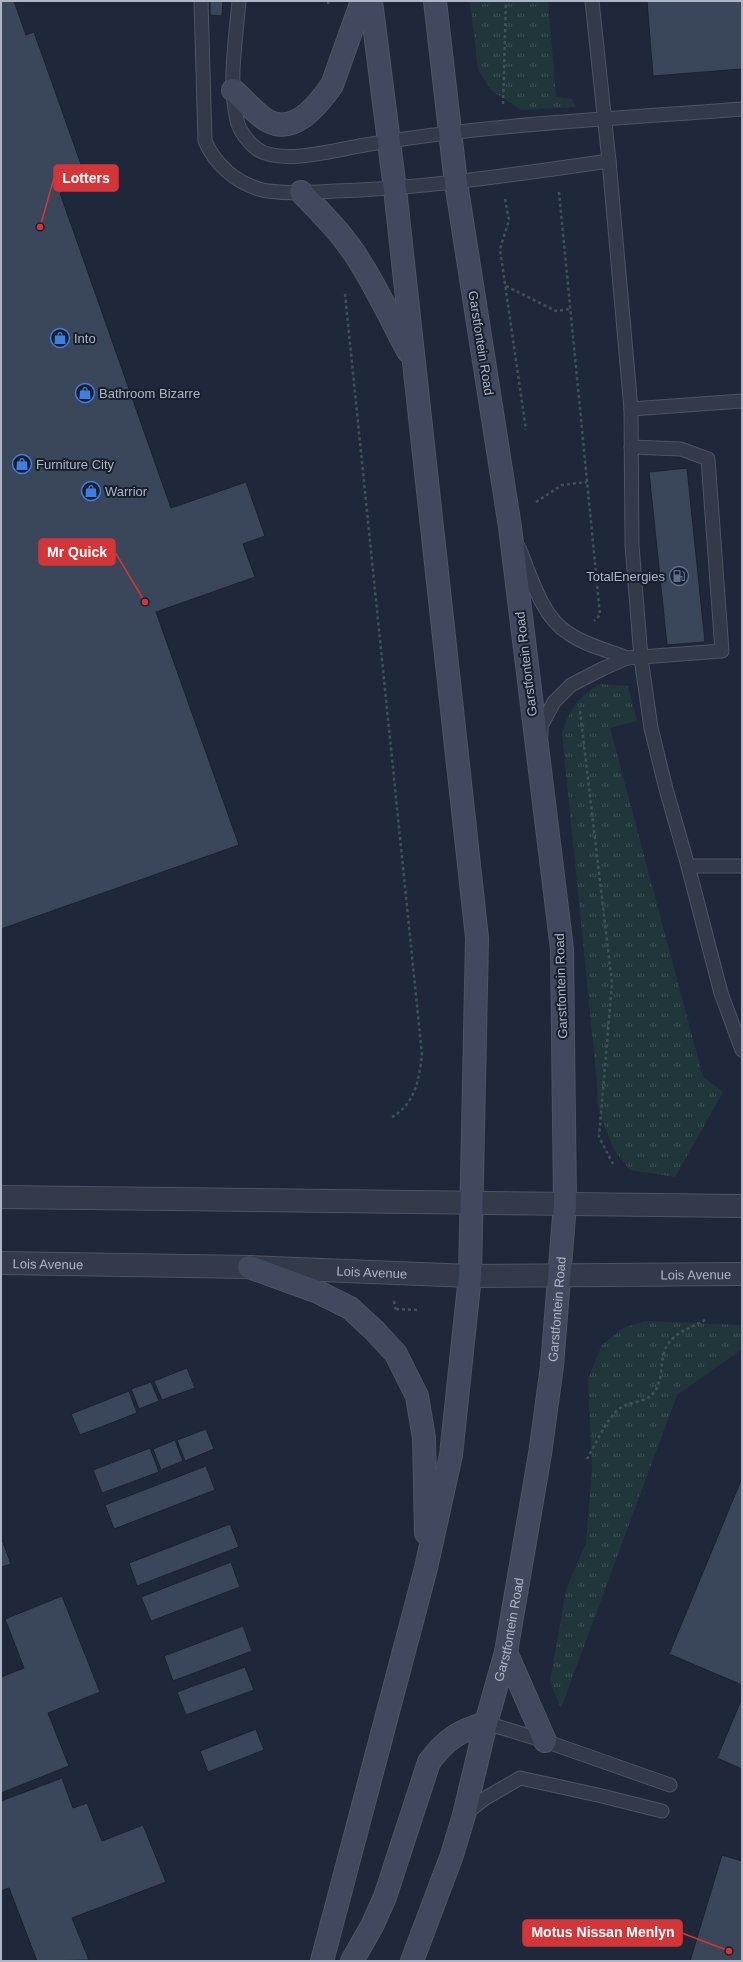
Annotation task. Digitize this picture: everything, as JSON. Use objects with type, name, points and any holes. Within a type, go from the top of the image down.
[{"type":"main road","points":[[233,90],[267,121],[283,124],[294,123],[302,118],[324,97],[332,85],[362,1]]},
{"type":"main road","points":[[322,1961],[426,1568],[451,1455],[470,1276],[477,938],[395,189],[371,1]]},
{"type":"main road","name":"Garstfontein Road","points":[[412,1961],[452,1855],[464,1815],[486,1723],[506,1652],[540,1454],[552,1366],[565,1204],[562,949],[510,527],[456,182],[435,1]]},
{"type":"main road","points":[[301,192],[327,219],[350,247],[370,280],[413,361]]},
{"type":"main road","points":[[249,1267],[318,1292],[350,1308],[375,1331],[396,1354],[417,1396],[424,1438],[426,1568]]},
{"type":"main road","points":[[506,1652],[545,1741]]},
{"type":"main road","points":[[352,1961],[372,1926],[385,1898],[429,1762],[441,1745],[452,1737],[465,1729],[486,1723]]},
{"type":"street","points":[[1,1197],[742,1206]]},
{"type":"street","name":"Lois Avenue","points":[[1,1263],[249,1267],[470,1276],[742,1274]]},
{"type":"lane","points":[[201,1],[205,141],[211,155],[220,166],[249,185],[261,190],[301,192],[395,189],[609,161]]},
{"type":"lane","points":[[239,1],[233,90],[237,121],[241,130],[258,150],[266,154],[276,156],[322,152],[450,133],[604,118],[742,109]]},
{"type":"lane","points":[[592,1],[609,161],[631,409],[632,546],[641,658],[652,728],[666,789],[721,993],[742,1050]]},
{"type":"lane","points":[[631,409],[742,401]]},
{"type":"lane","points":[[510,527],[542,601],[560,627],[576,638],[627,658],[722,651],[708,459],[681,449],[631,447]]},
{"type":"lane","points":[[540,778],[541,726],[554,702],[571,685],[627,658]]},
{"type":"lane","points":[[688,866],[742,866]]},
{"type":"lane","points":[[486,1723],[545,1741],[670,1785]]},
{"type":"lane","points":[[464,1815],[484,1798],[520,1778],[662,1811]]},
{"type":"path","points":[[502,128],[506,1]]},
{"type":"path","points":[[501,176],[509,220],[500,248],[526,432]]},
{"type":"path","points":[[505,286],[556,311],[570,308]]},
{"type":"path","points":[[344,290],[422,1055],[419,1078],[411,1099],[402,1111],[392,1117]]},
{"type":"path","points":[[536,502],[562,485],[587,482]]},
{"type":"path","points":[[535,494],[537,509]]},
{"type":"path","points":[[396,1309],[417,1310]]},
{"type":"path","points":[[587,1460],[614,1414],[621,1407],[646,1398],[655,1391],[661,1374],[663,1351],[673,1336],[705,1320]]},
{"type":"green space","points":[[470,1],[548,1],[556,97],[572,99],[576,107],[521,110],[491,90],[478,70]]},
{"type":"green space","points":[[599,684],[628,686],[637,721],[610,728],[703,1077],[723,1092],[675,1177],[630,1170],[614,1150],[598,1107],[597,1082],[562,733],[568,717],[575,705]]},
{"type":"green space","points":[[645,1321],[742,1325],[742,1349],[677,1395],[561,1708],[550,1682],[566,1590],[586,1543],[592,1470],[588,1379],[602,1345],[623,1328]]},
{"type":"building","points":[[1,1],[14,1],[26,35],[34,32],[88,184],[60,193],[171,508],[246,482],[265,536],[243,544],[255,577],[156,612],[239,845],[1,929]]},
{"type":"building","points":[[210,1],[223,1],[222,16],[210,15]]},
{"type":"building","points":[[647,1],[742,1],[742,69],[653,76]]},
{"type":"building","points":[[687,468],[705,642],[667,645],[649,472]]},
{"type":"building","points":[[187,1368],[195,1388],[162,1400],[154,1381]]},
{"type":"building","points":[[151,1382],[159,1401],[139,1409],[131,1389]]},
{"type":"building","points":[[129,1391],[137,1413],[80,1435],[71,1414]]},
{"type":"building","points":[[206,1429],[214,1449],[185,1461],[177,1440]]},
{"type":"building","points":[[175,1440],[183,1461],[161,1470],[153,1449]]},
{"type":"building","points":[[150,1448],[159,1472],[102,1493],[93,1470]]},
{"type":"building","points":[[206,1466],[215,1490],[114,1529],[105,1505]]},
{"type":"building","points":[[742,1478],[742,1685],[669,1654]]},
{"type":"building","points":[[230,1524],[239,1547],[137,1586],[129,1563]]},
{"type":"building","points":[[1,1540],[11,1564],[1,1567]]},
{"type":"building","points":[[231,1562],[240,1587],[151,1621],[141,1597]]},
{"type":"building","points":[[62,1596],[100,1692],[48,1713],[69,1766],[1,1793],[1,1677],[24,1668],[5,1619]]},
{"type":"building","points":[[243,1626],[252,1651],[173,1681],[164,1656]]},
{"type":"building","points":[[245,1667],[254,1690],[186,1715],[177,1692]]},
{"type":"building","points":[[742,1698],[742,1769],[717,1758]]},
{"type":"building","points":[[256,1729],[264,1750],[208,1772],[200,1751]]},
{"type":"building","points":[[62,1778],[73,1808],[87,1803],[102,1841],[143,1825],[166,1882],[72,1918],[89,1960],[37,1961],[9,1888],[1,1891],[1,1801]]},
{"type":"building","points":[[722,1855],[742,1861],[742,1961],[690,1961]]},
{"type":"place","name":"Lotters","points":[[40,227]]},
{"type":"place","name":"Into","points":[[60,338]]},
{"type":"place","name":"Bathroom Bizarre","points":[[85,393]]},
{"type":"place","name":"Furniture City","points":[[22,464]]},
{"type":"place","name":"Warrior","points":[[91,491]]},
{"type":"place","name":"TotalEnergies","points":[[679,576]]},
{"type":"place","name":"Mr Quick","points":[[145,602]]},
{"type":"place","name":"Motus Nissan Menlyn","points":[[729,1951]]}]
